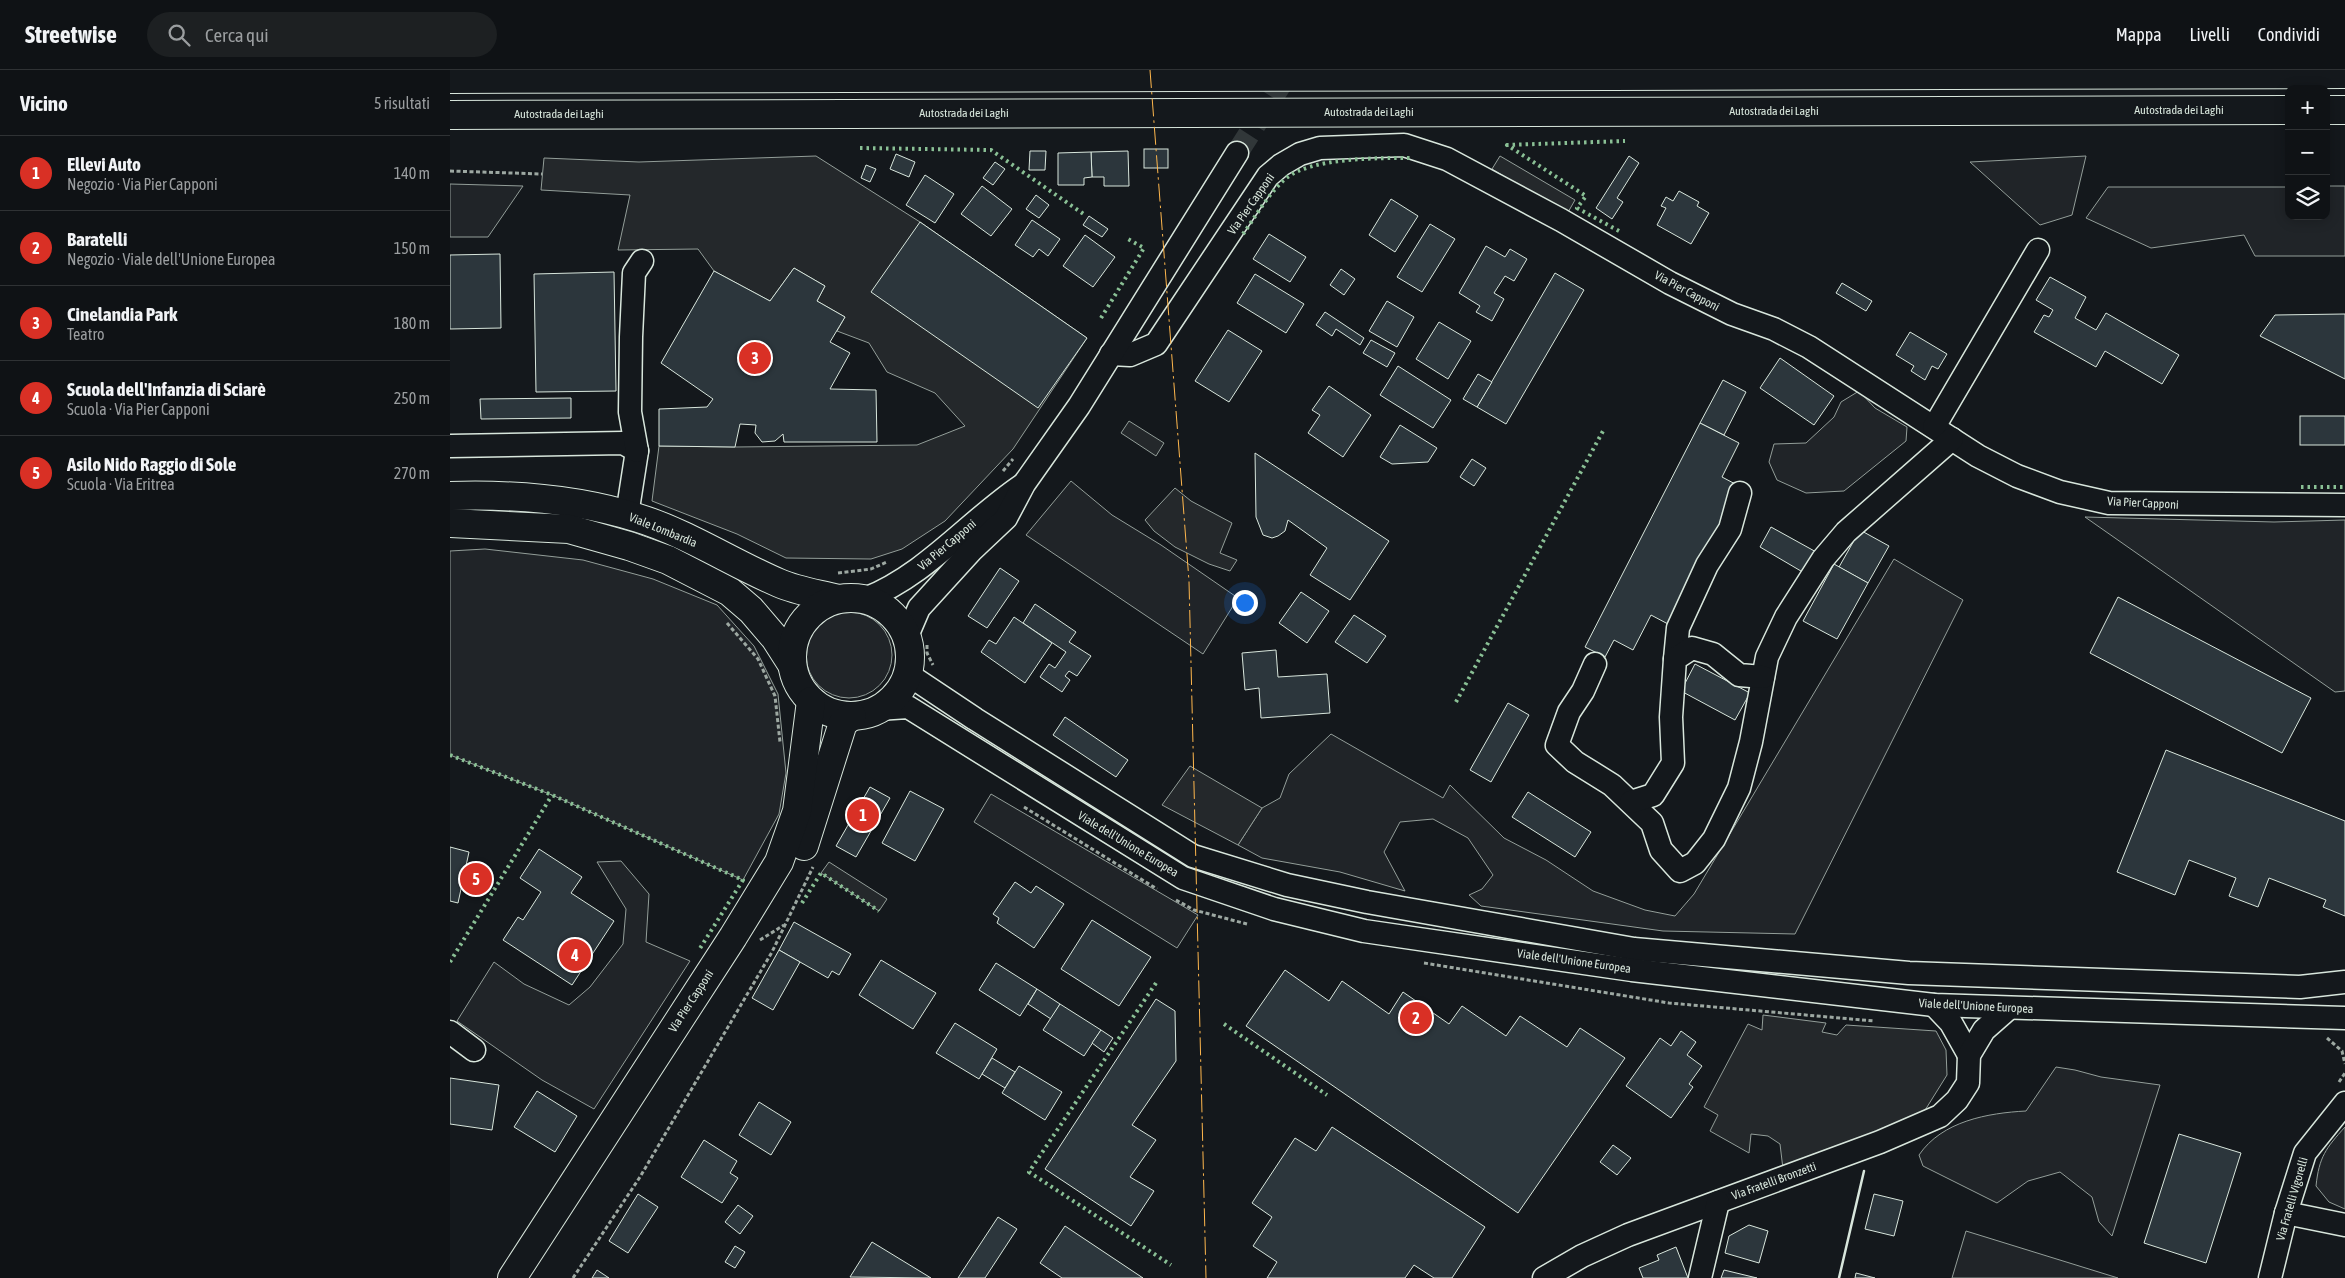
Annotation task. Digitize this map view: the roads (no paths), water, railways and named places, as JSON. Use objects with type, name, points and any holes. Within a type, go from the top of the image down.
[{"type":"main road","points":[[450,78],[2345,74]]},
{"type":"main road","name":"Autostrada dei Laghi","points":[[450,115],[2285,110]]},
{"type":"main road","points":[[2330,110],[2345,110]]},
{"type":"main road","name":"Viale Lombardia","points":[[450,496],[489,495],[571,502],[627,515],[639,518],[726,556],[780,584],[837,586]]},
{"type":"main road","points":[[450,523],[569,529],[629,546],[668,560],[730,592],[751,610],[775,638],[791,663],[797,684],[811,701],[830,712],[852,716],[878,710],[892,700],[902,687],[908,672],[910,654],[917,640],[886,609],[865,599],[852,597],[837,586],[802,622],[793,641],[791,663]]},
{"type":"main road","name":"Via Pier Capponi","points":[[512,1278],[733,937],[779,862],[797,811],[811,701]]},
{"type":"main road","name":"Via Pier Capponi","points":[[532,1278],[798,865],[843,723],[852,716]]},
{"type":"street","name":"Via Pier Capponi","points":[[1111,354],[1130,355],[1156,344],[1268,176],[1281,164],[1300,154],[1320,148],[1404,145],[1447,159],[1560,220],[1670,283],[1732,314],[1774,329],[1808,347],[1978,456],[2017,476],[2060,492],[2109,502],[2345,506]]},
{"type":"street","name":"Via Pier Capponi","points":[[917,640],[919,608],[971,551],[1006,518],[1024,484],[1066,426],[1237,153]]},
{"type":"street","points":[[1595,664],[1583,691],[1569,712],[1557,745],[1575,762],[1612,785],[1652,823],[1662,850],[1680,871],[1695,862],[1714,839],[1739,788],[1751,742],[1767,657],[1786,617],[1823,560],[1846,532],[1943,433],[2038,250]]},
{"type":"street","points":[[627,515],[636,451],[630,412],[634,273],[642,261]]},
{"type":"street","points":[[450,446],[622,442],[636,451]]},
{"type":"street","name":"Via Pier Capponi","points":[[865,599],[885,591],[904,579],[959,537],[992,505],[1024,484]]},
{"type":"street","points":[[1631,802],[1653,795],[1673,762],[1672,717],[1678,628],[1707,565],[1730,529],[1740,494]]},
{"type":"street","points":[[1675,659],[1692,648],[1712,654],[1739,674],[1763,677]]},
{"type":"street","name":"Viale dell'Unione Europea","points":[[908,672],[915,679],[975,719],[1193,856],[1286,885],[1367,902],[1634,949],[1909,973],[2300,987],[2345,982]]},
{"type":"street","name":"Viale dell'Unione Europea","points":[[878,710],[908,708],[1183,878],[1274,909],[1364,930],[1603,966],[1934,1005],[2329,1024]]},
{"type":"street","points":[[1934,1005],[1951,1023],[1969,1055]]},
{"type":"street","name":"Via Fratelli Bronzetti","points":[[1544,1278],[1582,1256],[1628,1235],[1909,1131],[1940,1116],[1957,1100],[1968,1083],[1969,1055],[1984,1030],[2009,1008]]},
{"type":"street","points":[[2329,1024],[2345,1033]]},
{"type":"street","points":[[450,1032],[474,1050]]},
{"type":"street","name":"Via Fratelli Vigorelli","points":[[2270,1278],[2286,1213],[2305,1153],[2345,1103]]},
{"type":"street","points":[[1700,1278],[1718,1202]]},
{"type":"street","points":[[2286,1213],[2345,1225]]},
{"type":"tunnel","points":[[1237,153],[1290,70]]},
{"type":"place","name":"Cinelandia Park","points":[[755,358]]},
{"type":"place","name":"Ellevi Auto","points":[[863,815]]},
{"type":"place","name":"Asilo Nido Raggio di Sole","points":[[476,879]]},
{"type":"place","name":"Scuola dell'Infanzia di Sciarè","points":[[575,955]]},
{"type":"place","name":"Baratelli","points":[[1416,1018]]}]
